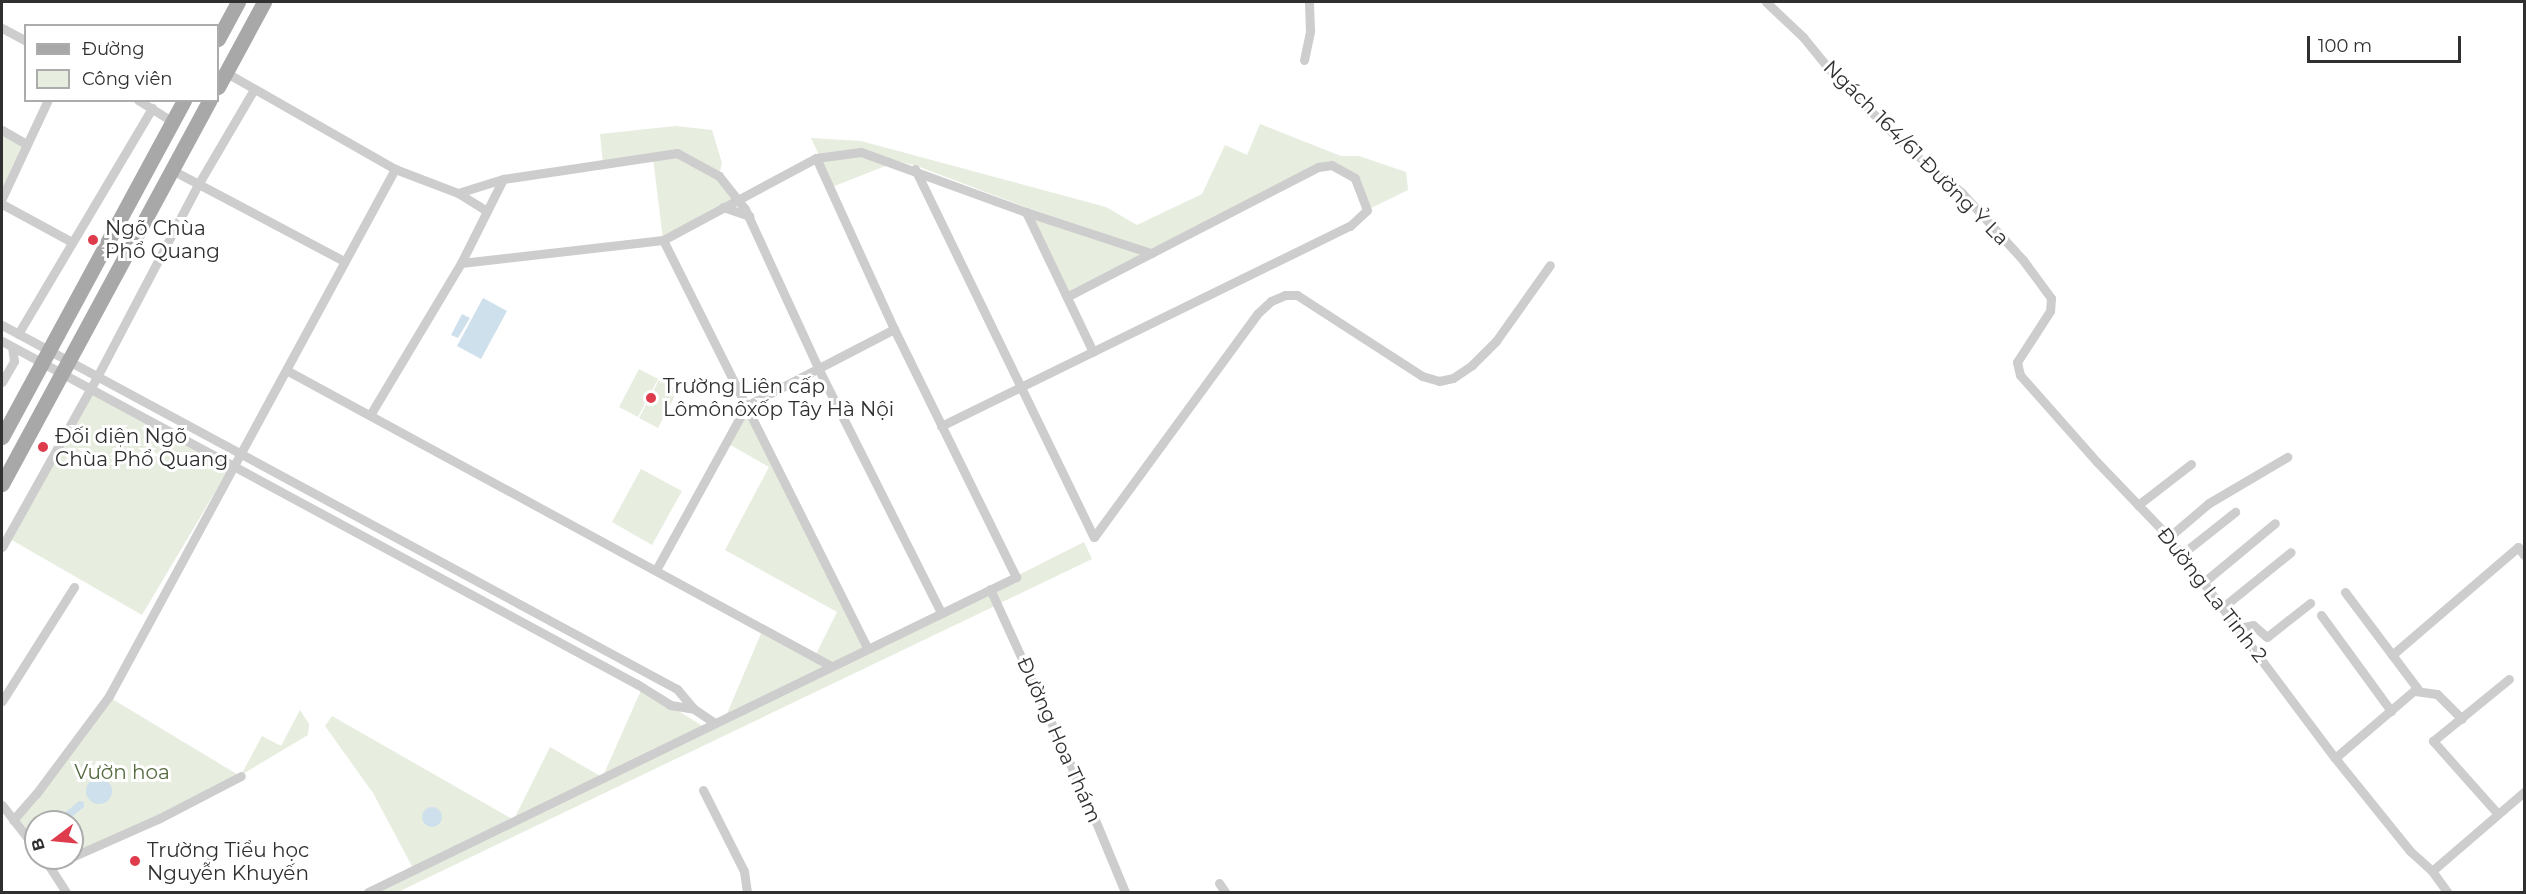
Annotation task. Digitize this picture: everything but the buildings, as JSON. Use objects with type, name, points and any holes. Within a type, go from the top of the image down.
[{"type":"main road","points":[[219,37],[238,2]]},
{"type":"main road","points":[[219,85],[264,2]]},
{"type":"main road","points":[[2,437],[183,102]]},
{"type":"main road","points":[[2,484],[209,102]]},
{"type":"street","points":[[1304,60],[1310,31],[1309,2]]},
{"type":"street","name":"Ngách 164/61 Đường Ỷ La","points":[[1766,2],[1803,37],[1834,75],[1873,114],[1962,193],[2023,260],[2051,298]]},
{"type":"street","points":[[2,28],[24,40]]},
{"type":"street","points":[[225,72],[253,91],[394,169],[458,194],[487,211]]},
{"type":"street","points":[[2,547],[98,375],[199,183],[253,91]]},
{"type":"street","points":[[2,198],[47,102]]},
{"type":"street","points":[[142,102],[172,121]]},
{"type":"street","points":[[18,334],[152,108]]},
{"type":"street","points":[[2,130],[26,144]]},
{"type":"street","points":[[461,263],[663,240],[816,158],[861,152],[1026,212],[1151,253]]},
{"type":"street","points":[[458,194],[503,179],[676,153],[719,176],[739,199],[748,216],[818,368],[941,613]]},
{"type":"street","points":[[368,892],[1016,577],[894,329],[816,158]]},
{"type":"street","points":[[941,426],[1350,226],[1367,210],[1355,178],[1332,165],[1318,167],[1068,296]]},
{"type":"street","points":[[13,820],[109,696],[288,371],[394,169]]},
{"type":"street","points":[[172,170],[344,261]]},
{"type":"street","points":[[915,170],[1094,537],[1257,314],[1271,301],[1285,294],[1297,294],[1422,376],[1438,381],[1453,378],[1472,365],[1496,341],[1550,265]]},
{"type":"street","points":[[370,415],[461,263],[503,179]]},
{"type":"street","points":[[2,204],[72,242]]},
{"type":"street","points":[[723,207],[748,216]]},
{"type":"street","points":[[1026,212],[1093,352]]},
{"type":"street","points":[[663,240],[867,648]]},
{"type":"street","name":"Đường La Tinh 2","points":[[2051,298],[2050,311],[2017,362],[2020,375],[2169,537],[2335,758],[2410,851],[2432,871],[2447,892]]},
{"type":"street","points":[[2,325],[64,366],[89,389],[637,684],[670,705],[694,709]]},
{"type":"street","points":[[656,570],[746,406],[894,329]]},
{"type":"street","points":[[2,341],[12,347],[46,356],[64,366],[98,375],[677,689],[694,709],[715,723]]},
{"type":"street","points":[[2,382],[14,361],[12,347]]},
{"type":"street","points":[[288,371],[831,666]]},
{"type":"street","points":[[2169,537],[2209,503],[2287,457]]},
{"type":"street","points":[[2138,505],[2191,464]]},
{"type":"street","points":[[2182,554],[2235,512]]},
{"type":"street","points":[[2204,582],[2275,524]]},
{"type":"street","points":[[2392,655],[2522,549]]},
{"type":"street","points":[[2223,607],[2291,552]]},
{"type":"street","points":[[2,701],[74,586]]},
{"type":"street","name":"Đường Hoa Thám","points":[[990,589],[1091,810],[1125,892]]},
{"type":"street","points":[[2335,758],[2417,688],[2345,592]]},
{"type":"street","points":[[2239,628],[2253,625],[2267,637],[2310,603]]},
{"type":"street","points":[[2321,615],[2391,711]]},
{"type":"street","points":[[2498,814],[2433,741],[2509,679]]},
{"type":"street","points":[[2415,691],[2437,694],[2462,719]]},
{"type":"street","points":[[84,852],[160,818],[241,776]]},
{"type":"street","points":[[703,790],[744,871],[747,892]]},
{"type":"street","points":[[2432,871],[2524,792]]},
{"type":"street","points":[[2,805],[24,834]]},
{"type":"street","points":[[53,870],[66,892]]},
{"type":"street","points":[[1220,883],[1225,892]]},
{"type":"green space","points":[[1260,124],[1341,156],[1359,156],[1406,172],[1408,190],[1367,210],[1358,176],[1333,161],[1151,249],[1028,208],[917,166],[861,152],[819,155],[811,138],[861,141],[1106,207],[1137,225],[1202,194],[1225,145],[1247,155]]},
{"type":"green space","points":[[676,126],[712,130],[722,163],[719,176],[677,153],[603,164],[600,134]]},
{"type":"green space","points":[[2,132],[24,145],[2,194]]},
{"type":"green space","points":[[861,153],[893,163],[832,187],[818,159]]},
{"type":"green space","points":[[676,154],[718,177],[738,198],[663,239],[653,158]]},
{"type":"green space","points":[[1027,213],[1150,253],[1068,295]]},
{"type":"green space","points":[[639,369],[658,379],[638,417],[619,407]]},
{"type":"green space","points":[[659,380],[678,390],[658,428],[639,418]]},
{"type":"green space","points":[[90,393],[230,467],[142,615],[10,539]]},
{"type":"green space","points":[[746,408],[866,648],[832,665],[815,656],[837,612],[725,550],[769,467],[727,443]]},
{"type":"green space","points":[[641,469],[682,491],[652,545],[612,522]]},
{"type":"green space","points":[[1084,542],[1092,559],[998,604],[991,589]]},
{"type":"green space","points":[[990,590],[997,605],[398,892],[369,892],[414,870],[373,793],[325,726],[332,716],[514,820]]},
{"type":"green space","points":[[763,629],[829,666],[726,716]]},
{"type":"green space","points":[[642,688],[704,727],[603,776]]},
{"type":"green space","name":"Vườn hoa","points":[[109,697],[240,776],[84,850],[84,810],[24,810],[24,833],[14,820]]},
{"type":"green space","points":[[300,710],[309,724],[308,735],[241,775],[262,736],[281,746]]},
{"type":"green space","points":[[550,747],[602,777],[514,819]]},
{"type":"water","points":[[483,298],[507,311],[481,359],[457,346]]},
{"type":"water","points":[[462,314],[470,318],[458,338],[451,335]]},
{"type":"water","points":[[99,778],[108,782],[112,791],[108,800],[99,804],[90,800],[86,791],[90,782]]},
{"type":"water","points":[[79,801],[84,802],[84,807],[80,810],[68,810]]},
{"type":"water","points":[[432,807],[439,810],[442,817],[439,824],[432,827],[425,824],[422,817],[425,810]]},
{"type":"place","name":"Ngõ Chùa Phổ Quang","points":[[93,240]]},
{"type":"place","name":"Trường Liên cấp Lômônôxốp Tây Hà Nội","points":[[651,398]]},
{"type":"place","name":"Đối diện Ngõ Chùa Phổ Quang","points":[[43,447]]},
{"type":"place","name":"Trường Tiểu học Nguyễn Khuyến","points":[[135,861]]}]
